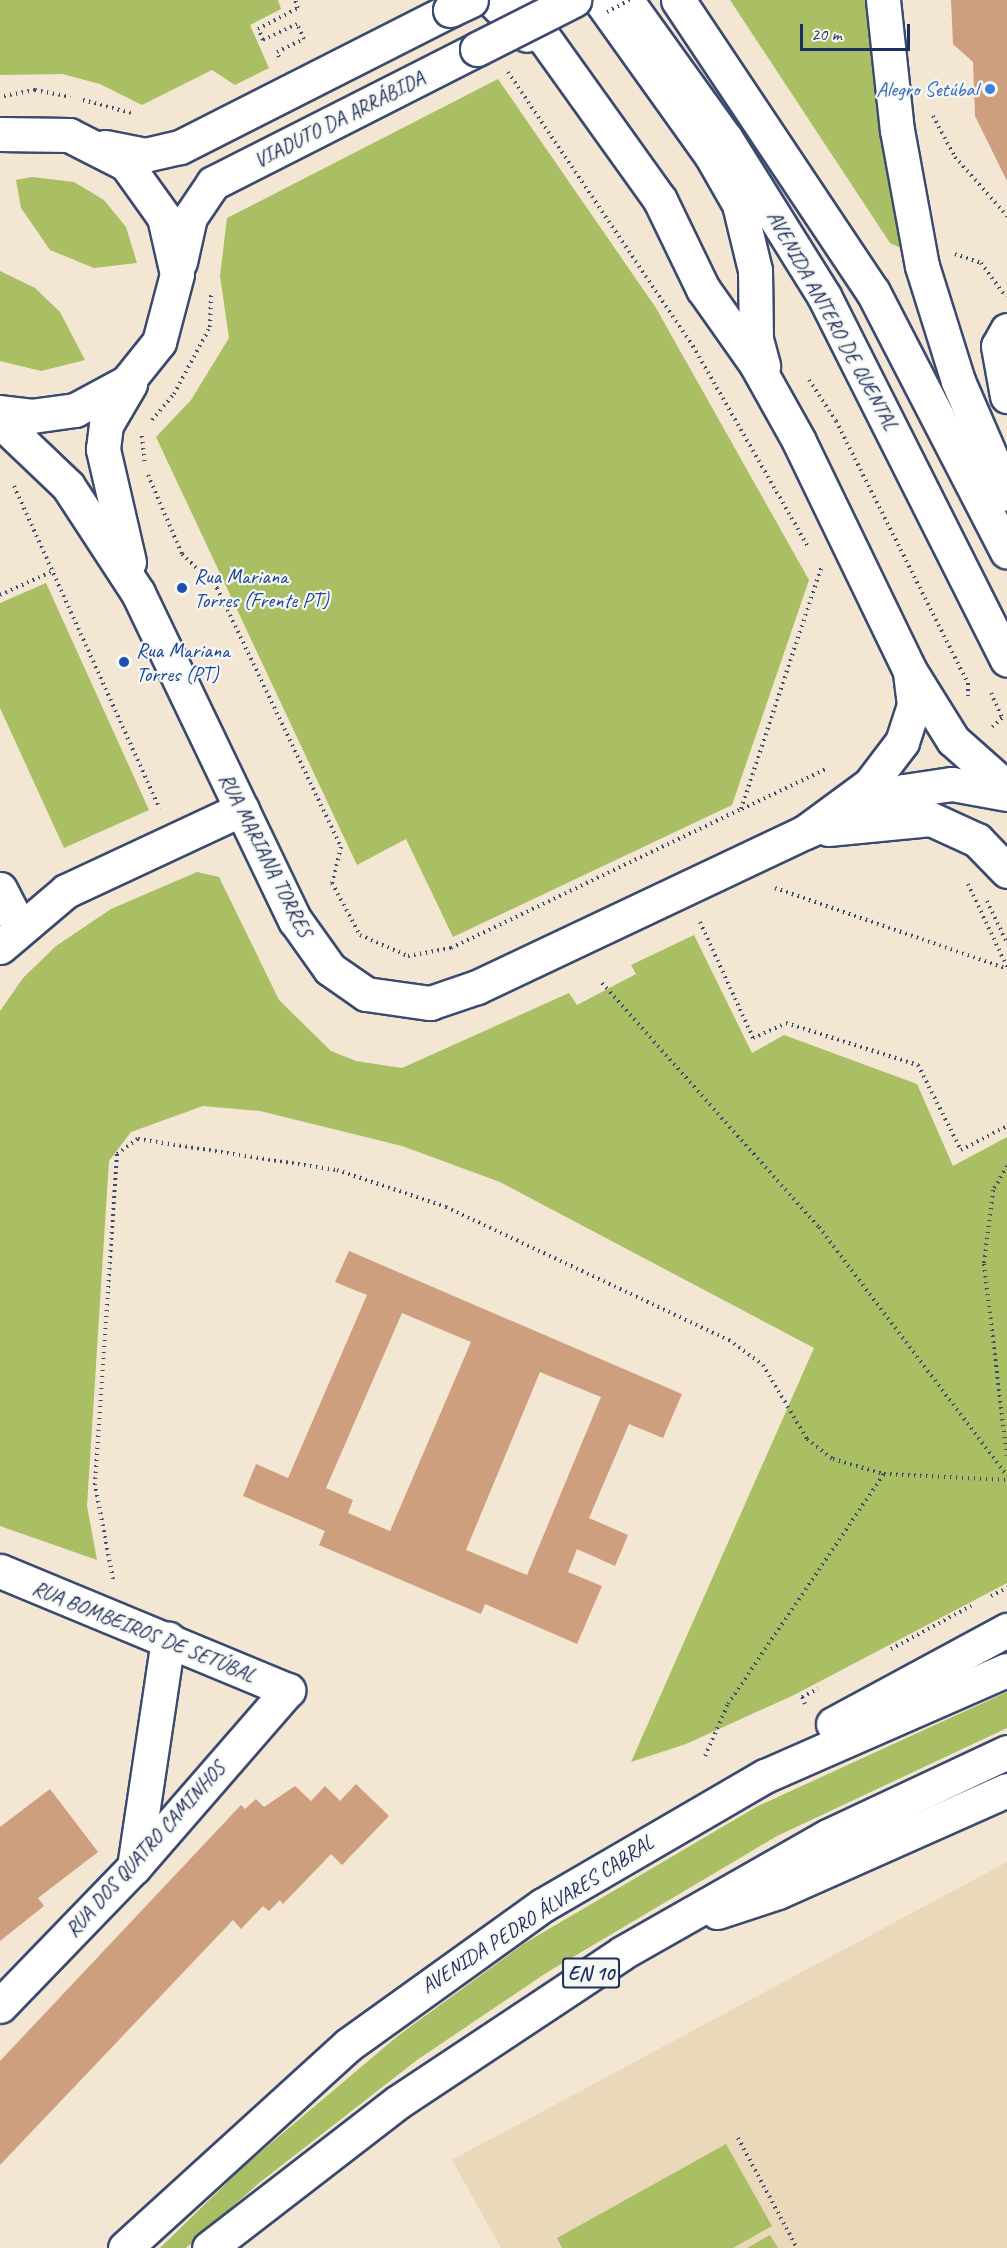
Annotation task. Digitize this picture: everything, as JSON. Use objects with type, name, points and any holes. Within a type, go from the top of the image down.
[{"type":"main road","points":[[492,0],[522,32],[567,64]]},
{"type":"main road","points":[[517,0],[567,64],[660,200],[703,290],[770,391],[910,671],[953,741],[1007,788]]},
{"type":"main road","name":"VIADUTO DA ARRÁBIDA","points":[[175,296],[190,217],[213,183],[489,57],[574,0]]},
{"type":"main road","points":[[600,0],[711,155],[739,204],[755,270],[756,339],[770,391]]},
{"type":"main road","name":"AVENIDA ANTERO DE QUENTAL","points":[[626,0],[738,157],[824,296],[1007,660]]},
{"type":"main road","name":"AVENIDA ANTERO DE QUENTAL","points":[[678,0],[723,62],[873,292],[1007,552]]},
{"type":"main road","points":[[687,0],[723,62]]},
{"type":"main road","points":[[883,0],[897,130],[922,266],[958,381],[1007,494]]},
{"type":"main road","points":[[0,134],[37,130],[81,138],[129,154],[169,151],[460,5]]},
{"type":"main road","points":[[0,412],[33,416],[81,408],[117,389],[145,363],[164,331],[175,296],[174,252],[158,204],[126,164],[81,138]]},
{"type":"main road","points":[[1007,330],[998,346],[1007,396]]},
{"type":"main road","name":"RUA MARIANA TORRES","points":[[138,592],[103,449],[116,404],[145,363]]},
{"type":"main road","name":"RUA MARIANA TORRES","points":[[0,422],[68,486],[138,592],[295,920],[330,969],[366,994],[406,1003],[430,1002],[477,987],[805,832]]},
{"type":"main road","points":[[805,832],[870,784],[895,754],[914,705],[910,671]]},
{"type":"main road","points":[[805,832],[904,791],[952,784],[1007,794]]},
{"type":"main road","points":[[0,889],[10,937],[87,879],[242,809]]},
{"type":"main road","points":[[805,832],[931,819],[977,840],[1007,871]]},
{"type":"main road","name":"RUA BOMBEIROS DE SETÚBAL","points":[[0,1571],[125,1620],[288,1690]]},
{"type":"main road","points":[[722,1799],[895,1686],[1007,1630]]},
{"type":"main road","points":[[134,1867],[168,1639]]},
{"type":"main road","name":"AVENIDA PEDRO ÁLVARES CABRAL","points":[[125,2248],[252,2127],[408,2000],[543,1905],[722,1799],[845,1738],[1007,1670]]},
{"type":"main road","name":"RUA DOS QUATRO CAMINHOS","points":[[0,2006],[134,1867],[288,1690]]},
{"type":"main road","name":"EN 10","points":[[209,2248],[398,2102],[622,1953],[809,1846],[1007,1752]]},
{"type":"main road","points":[[622,1953],[701,1916],[778,1892],[1007,1790]]},
{"type":"path","points":[[287,47],[304,39],[297,24],[263,40],[258,29],[298,8],[295,0]]},
{"type":"path","points":[[489,57],[693,346],[821,568],[828,576]]},
{"type":"path","points":[[0,97],[35,90],[136,115]]},
{"type":"path","points":[[931,112],[955,157],[1007,216]]},
{"type":"path","points":[[211,280],[210,327],[174,394],[142,433],[146,471],[182,554],[218,588],[340,847],[332,883],[360,935],[408,956],[451,948],[837,764]]},
{"type":"path","points":[[804,373],[836,420],[968,683],[967,705]]},
{"type":"path","points":[[12,482],[55,570],[164,818]]},
{"type":"path","points":[[741,809],[821,568]]},
{"type":"path","points":[[0,595],[55,570]]},
{"type":"path","points":[[775,888],[1007,969]]},
{"type":"path","points":[[700,922],[753,1038],[786,1023],[918,1065],[961,1150],[1007,1126]]},
{"type":"path","points":[[602,983],[819,1227],[1007,1478]]},
{"type":"path","points":[[125,1620],[103,1547],[95,1485],[117,1154],[138,1139],[337,1170],[447,1207],[729,1340],[763,1365],[807,1439],[833,1459],[884,1474],[1007,1478]]},
{"type":"path","points":[[1007,1167],[993,1190],[984,1264],[1007,1456]]},
{"type":"path","points":[[705,1756],[728,1704],[884,1474]]},
{"type":"path","points":[[738,2138],[797,2248]]},
{"type":"shaded area","points":[[1007,1862],[1007,2248],[501,2248],[452,2160]]},
{"type":"green space","points":[[0,0],[278,0],[281,9],[250,25],[269,68],[235,85],[212,70],[142,105],[100,84],[62,74],[0,75]]},
{"type":"green space","points":[[730,0],[869,0],[905,250],[890,243]]},
{"type":"green space","points":[[498,79],[656,308],[809,580],[732,805],[453,937],[406,839],[357,865],[156,437],[191,400],[229,338],[220,276],[227,218]]},
{"type":"green space","points":[[32,177],[74,182],[104,200],[126,227],[137,263],[94,268],[50,250],[21,208],[16,180]]},
{"type":"green space","points":[[0,271],[35,288],[60,312],[85,360],[41,371],[0,361]]},
{"type":"green space","points":[[46,583],[149,810],[64,848],[0,708],[0,603]]},
{"type":"green space","points":[[197,872],[219,877],[279,1000],[331,1051],[356,1061],[402,1068],[569,993],[577,1005],[636,974],[631,965],[694,935],[752,1053],[784,1035],[917,1084],[953,1166],[1007,1137],[1007,1583],[794,1695],[686,1744],[631,1762],[814,1348],[500,1182],[402,1146],[260,1111],[203,1106],[131,1132],[109,1161],[87,1506],[97,1560],[0,1526],[0,1011],[23,978],[56,946],[111,909]]},
{"type":"green space","points":[[1007,1692],[1007,1728],[777,1836],[546,1973],[417,2060],[259,2183],[186,2248],[160,2248],[244,2166],[399,2035],[525,1943],[758,1806]]},
{"type":"green space","points":[[726,2144],[772,2226],[733,2248],[562,2248],[557,2238]]},
{"type":"green space","points":[[770,2235],[778,2248],[747,2248]]},
{"type":"building","name":"Alegro Setúbal","points":[[951,0],[1007,0],[1007,181],[975,116],[973,62],[953,44]]},
{"type":"building","points":[[349,1251],[682,1394],[663,1438],[629,1424],[589,1518],[628,1535],[615,1566],[577,1549],[568,1572],[602,1586],[577,1644],[485,1604],[481,1614],[319,1545],[325,1531],[243,1496],[256,1464],[288,1478],[367,1295],[335,1282]],"holes":[[[402,1313],[471,1342],[390,1531],[348,1513],[353,1500],[326,1488]],[[540,1372],[601,1397],[527,1575],[466,1550]]]},
{"type":"building","points":[[356,1784],[389,1816],[342,1865],[331,1854],[283,1904],[280,1900],[269,1911],[263,1906],[241,1929],[233,1920],[0,2165],[0,2061],[241,1805],[245,1809],[256,1799],[264,1807],[295,1786],[311,1801],[325,1786],[340,1801]]},
{"type":"building","points":[[50,1789],[98,1852],[38,1898],[44,1906],[0,1941],[0,1827]]},
{"type":"place","name":"Alegro Setúbal","points":[[990,89]]},
{"type":"place","name":"Rua Mariana Torres (Frente PT)","points":[[182,588]]},
{"type":"place","name":"Rua Mariana Torres (PT)","points":[[124,662]]}]
